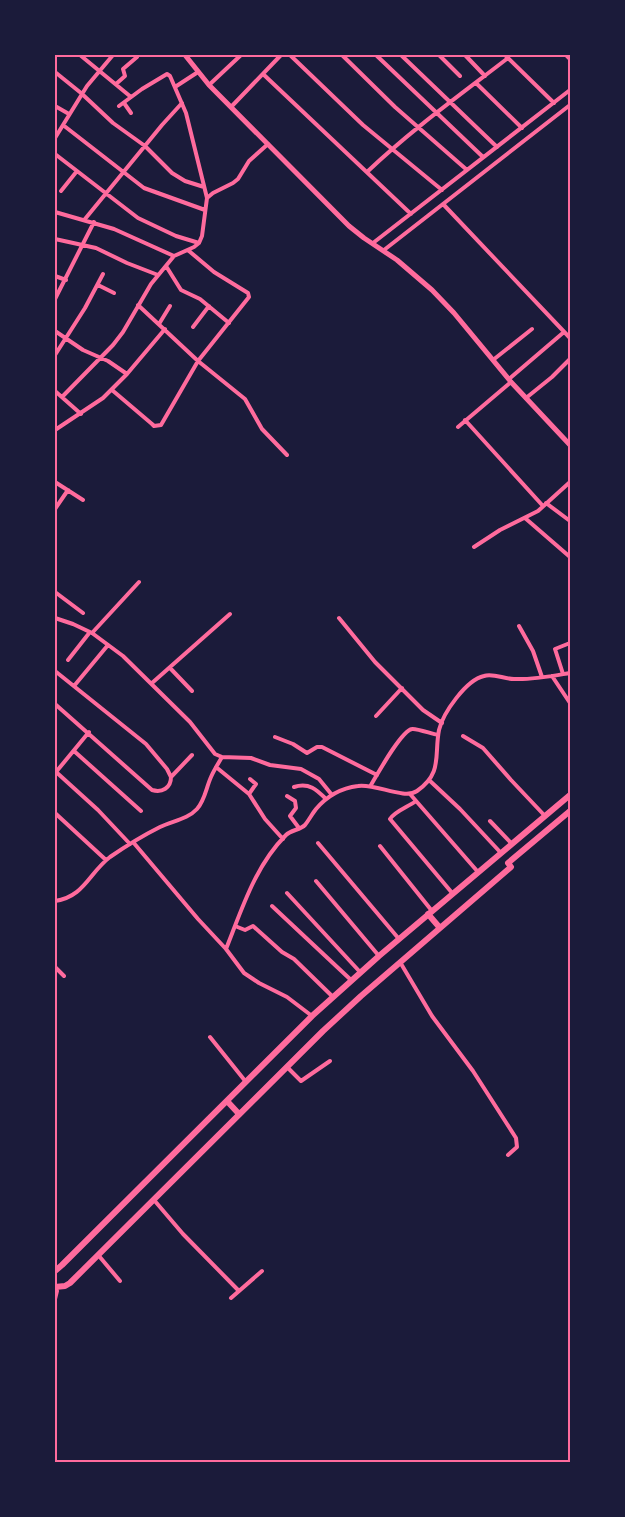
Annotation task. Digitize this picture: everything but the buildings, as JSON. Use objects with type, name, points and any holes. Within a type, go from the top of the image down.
[{"type":"main road","points":[[55,1271],[333,996],[570,795]]},
{"type":"main road","points":[[55,1287],[66,1286],[70,1283],[323,1031],[400,962],[512,867],[508,863],[570,811]]},
{"type":"main road","points":[[430,913],[440,928]]},
{"type":"main road","points":[[227,1101],[240,1114]]},
{"type":"street","points":[[80,55],[131,97]]},
{"type":"street","points":[[56,136],[81,94],[112,55]]},
{"type":"street","points":[[209,86],[241,55]]},
{"type":"street","points":[[231,108],[281,55]]},
{"type":"street","points":[[290,55],[336,101],[390,149],[442,190]]},
{"type":"street","points":[[342,55],[417,128],[467,170]]},
{"type":"street","points":[[376,55],[483,157]]},
{"type":"street","points":[[401,55],[497,147]]},
{"type":"street","points":[[439,55],[460,76]]},
{"type":"street","points":[[465,55],[485,76]]},
{"type":"street","points":[[566,55],[570,59]]},
{"type":"street","points":[[187,56],[209,86],[349,226],[384,250],[432,290],[454,313],[510,381],[570,445]]},
{"type":"street","points":[[116,84],[125,76],[123,69],[137,57]]},
{"type":"street","points":[[367,172],[390,149],[507,57],[554,103]]},
{"type":"street","points":[[55,72],[144,146],[172,173],[204,187]]},
{"type":"street","points":[[175,87],[198,72]]},
{"type":"street","points":[[62,397],[102,358],[124,332],[138,304],[174,256],[199,243],[202,236],[207,198],[182,103],[170,76],[167,74],[119,106]]},
{"type":"street","points":[[263,74],[411,214]]},
{"type":"street","points":[[476,83],[522,128]]},
{"type":"street","points":[[372,243],[570,90]]},
{"type":"street","points":[[124,103],[131,113]]},
{"type":"street","points":[[85,219],[144,146],[182,103]]},
{"type":"street","points":[[384,250],[570,105]]},
{"type":"street","points":[[55,106],[69,114]]},
{"type":"street","points":[[63,125],[138,184],[151,191],[205,210]]},
{"type":"street","points":[[517,131],[525,139]]},
{"type":"street","points":[[207,198],[238,179],[249,161],[268,144]]},
{"type":"street","points":[[55,154],[138,218],[176,236],[199,243]]},
{"type":"street","points":[[61,191],[77,171]]},
{"type":"street","points":[[442,204],[570,338]]},
{"type":"street","points":[[55,212],[94,222],[174,256]]},
{"type":"street","points":[[55,299],[94,222]]},
{"type":"street","points":[[55,239],[96,248],[158,275]]},
{"type":"street","points":[[112,390],[152,424],[158,426],[163,423],[198,361],[249,297],[249,294],[214,272],[188,250]]},
{"type":"street","points":[[166,266],[180,290],[200,299],[229,324]]},
{"type":"street","points":[[55,356],[103,274]]},
{"type":"street","points":[[55,276],[66,280]]},
{"type":"street","points":[[98,285],[114,293]]},
{"type":"street","points":[[138,304],[198,361],[245,399],[262,429],[287,455]]},
{"type":"street","points":[[159,324],[170,306]]},
{"type":"street","points":[[193,327],[210,306]]},
{"type":"street","points":[[55,430],[81,414],[112,390],[165,329]]},
{"type":"street","points":[[493,360],[532,329]]},
{"type":"street","points":[[55,330],[83,350],[102,358],[127,374]]},
{"type":"street","points":[[458,427],[564,332]]},
{"type":"street","points":[[526,398],[552,377],[570,359]]},
{"type":"street","points":[[55,391],[81,414]]},
{"type":"street","points":[[465,420],[545,505],[570,521]]},
{"type":"street","points":[[55,482],[83,500]]},
{"type":"street","points":[[474,547],[545,505],[570,482]]},
{"type":"street","points":[[55,509],[68,490]]},
{"type":"street","points":[[525,518],[570,557]]},
{"type":"street","points":[[68,660],[139,582]]},
{"type":"street","points":[[55,592],[83,612]]},
{"type":"street","points":[[152,684],[230,614]]},
{"type":"street","points":[[55,618],[91,633],[123,656],[190,722],[215,754],[222,757],[251,758],[270,765],[301,769],[319,779],[332,795]]},
{"type":"street","points":[[339,618],[375,662],[428,715],[442,723]]},
{"type":"street","points":[[519,626],[533,651],[542,677]]},
{"type":"street","points":[[563,674],[555,648],[570,643]]},
{"type":"street","points":[[74,686],[108,645]]},
{"type":"street","points":[[170,668],[192,691]]},
{"type":"street","points":[[55,671],[146,744],[167,768],[172,777],[172,782],[163,791],[157,792],[152,790],[89,732],[55,704]]},
{"type":"street","points":[[226,949],[259,870],[271,852],[290,832],[306,823],[326,799],[352,787],[372,785],[410,794],[418,791],[429,780],[435,768],[438,758],[438,735],[442,723],[466,687],[484,675],[516,680],[570,673]]},
{"type":"street","points":[[552,676],[570,703]]},
{"type":"street","points":[[376,716],[402,688]]},
{"type":"street","points":[[372,785],[400,740],[411,729],[438,735]]},
{"type":"street","points":[[89,732],[55,772],[98,810],[131,843],[226,949],[244,973],[259,983],[287,996],[312,1016]]},
{"type":"street","points":[[462,736],[484,748],[510,780],[545,816]]},
{"type":"street","points":[[275,737],[293,744],[308,753],[317,747],[322,747],[377,775]]},
{"type":"street","points":[[74,751],[141,811]]},
{"type":"street","points":[[172,777],[192,755]]},
{"type":"street","points":[[55,901],[73,896],[106,860],[131,843],[164,825],[190,815],[196,810],[201,804],[222,757]]},
{"type":"street","points":[[216,767],[249,794],[265,820],[283,838]]},
{"type":"street","points":[[249,794],[256,784],[250,779]]},
{"type":"street","points":[[429,780],[460,809],[501,853]]},
{"type":"street","points":[[294,787],[309,786],[317,790],[326,799]]},
{"type":"street","points":[[410,794],[478,872]]},
{"type":"street","points":[[287,796],[295,801],[296,808],[290,816],[299,828]]},
{"type":"street","points":[[416,801],[402,811],[392,815],[390,819],[453,894]]},
{"type":"street","points":[[55,813],[106,860]]},
{"type":"street","points":[[490,821],[512,844]]},
{"type":"street","points":[[318,843],[399,939]]},
{"type":"street","points":[[380,846],[430,913]]},
{"type":"street","points":[[316,881],[379,956]]},
{"type":"street","points":[[287,893],[360,972]]},
{"type":"street","points":[[272,906],[351,980]]},
{"type":"street","points":[[236,926],[245,930],[253,926],[282,952],[294,959],[333,996]]},
{"type":"street","points":[[400,962],[432,1016],[473,1071],[516,1138],[517,1146],[508,1155]]},
{"type":"street","points":[[55,966],[64,976]]},
{"type":"street","points":[[210,1037],[246,1082]]},
{"type":"street","points":[[286,1067],[300,1080],[330,1061]]},
{"type":"street","points":[[154,1200],[239,1291]]},
{"type":"street","points":[[99,1256],[120,1281]]},
{"type":"street","points":[[231,1298],[262,1271]]},
{"type":"street","points":[[55,1287],[55,1299]]}]
